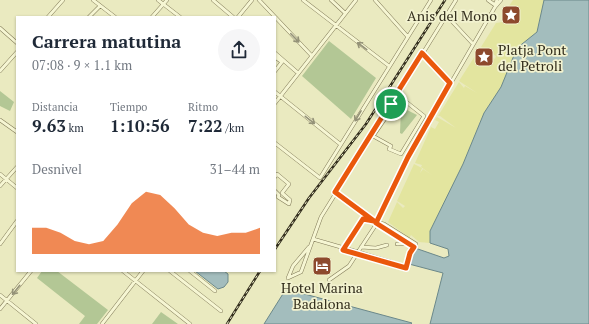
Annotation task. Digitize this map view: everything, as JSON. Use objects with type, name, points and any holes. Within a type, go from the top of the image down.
[{"type":"street","points":[[49,16],[64,0]]},
{"type":"street","points":[[93,0],[114,16]]},
{"type":"street","points":[[158,0],[179,16]]},
{"type":"street","points":[[153,16],[167,0]]},
{"type":"street","points":[[213,0],[232,16]]},
{"type":"street","points":[[239,16],[252,0]]},
{"type":"street","points":[[259,0],[274,16]]},
{"type":"street","points":[[303,0],[389,66]]},
{"type":"street","points":[[331,0],[345,14]]},
{"type":"street","points":[[276,102],[356,0]]},
{"type":"street","points":[[375,0],[408,37]]},
{"type":"street","points":[[276,144],[320,178],[431,0]]},
{"type":"street","points":[[310,246],[294,264],[288,278],[298,273],[302,269],[321,217],[335,192],[456,0]]},
{"type":"street","points":[[488,0],[495,5],[499,0]]},
{"type":"street","points":[[329,280],[349,266],[361,247],[408,157],[499,0]]},
{"type":"street","points":[[90,16],[100,6]]},
{"type":"street","points":[[446,15],[473,44]]},
{"type":"street","points":[[276,18],[312,56]]},
{"type":"street","points":[[0,28],[16,42]]},
{"type":"street","points":[[0,71],[16,53]]},
{"type":"street","points":[[422,53],[450,83]]},
{"type":"street","points":[[276,54],[298,73]]},
{"type":"street","points":[[276,58],[282,62],[276,70]]},
{"type":"street","points":[[276,93],[340,144]]},
{"type":"street","points":[[400,97],[424,116],[401,154],[389,148],[391,146],[373,136],[400,97]]},
{"type":"street","points":[[0,120],[16,131]]},
{"type":"street","points":[[0,186],[16,168]]},
{"type":"street","points":[[0,174],[16,187]]},
{"type":"street","points":[[276,176],[277,174],[289,184],[282,193],[290,200],[289,204],[278,197],[279,195],[276,192]]},
{"type":"street","points":[[335,192],[414,247]]},
{"type":"street","points":[[312,239],[406,268],[410,253],[416,244],[385,224],[363,219],[344,248]]},
{"type":"street","points":[[0,244],[16,222]]},
{"type":"street","points":[[397,244],[409,243]]},
{"type":"street","points":[[361,247],[376,248],[387,245]]},
{"type":"street","points":[[357,253],[403,266]]},
{"type":"street","points":[[294,264],[299,264],[302,269]]},
{"type":"street","points":[[292,270],[294,273],[298,273]]},
{"type":"street","points":[[0,309],[30,272]]},
{"type":"street","points":[[124,272],[190,324]]},
{"type":"street","points":[[102,324],[142,272]]},
{"type":"street","points":[[171,272],[221,311]]},
{"type":"street","points":[[191,272],[215,291]]},
{"type":"street","points":[[0,295],[36,324]]},
{"type":"shaded area","points":[[329,41],[376,78],[351,119],[302,76]]},
{"type":"shaded area","points":[[0,91],[14,102],[10,111],[0,106]]},
{"type":"shaded area","points":[[401,107],[417,115],[402,134],[400,133]]},
{"type":"shaded area","points":[[41,272],[58,272],[108,310],[97,324],[79,324],[85,316],[37,278]]},
{"type":"shaded area","points":[[161,312],[178,324],[152,324]]},
{"type":"sand","points":[[513,0],[544,0],[537,32],[517,48],[501,87],[484,113],[463,164],[430,231],[430,243],[419,242],[411,235],[408,240],[407,236],[388,222],[397,202],[403,208],[405,206],[397,201],[414,164],[422,168],[420,173],[423,169],[432,175],[421,167],[422,165],[415,163],[431,127],[435,129],[439,122],[435,120],[437,117],[456,128],[438,116],[459,82],[464,88],[465,86],[477,93],[459,81],[480,48],[495,59],[496,56],[481,47],[496,23],[509,21],[515,23],[518,19],[507,9]]},
{"type":"water","points":[[544,0],[589,0],[589,324],[430,324],[443,273],[409,264],[410,255],[415,248],[444,258],[449,256],[448,249],[430,243],[430,231],[463,164],[484,113],[501,87],[517,48],[537,32]]},
{"type":"water","points":[[196,272],[225,272],[228,274],[228,282],[224,287],[218,289]]},
{"type":"water","points":[[286,289],[412,323],[264,324]]},
{"type":"railway","points":[[276,248],[309,198],[366,124],[445,0]]},
{"type":"railway","points":[[227,324],[259,272]]},
{"type":"place","name":"Anis del Mono","points":[[511,15]]},
{"type":"place","name":"Platja Pont del Petroli","points":[[484,57]]},
{"type":"place","name":"Hotel Marina Badalona","points":[[322,266]]},
{"type":"route","points":[[422,53],[450,83],[408,157],[376,223],[384,226],[414,247],[410,253],[406,268],[343,250],[363,219],[374,221],[335,192],[391,104],[422,53]]}]
